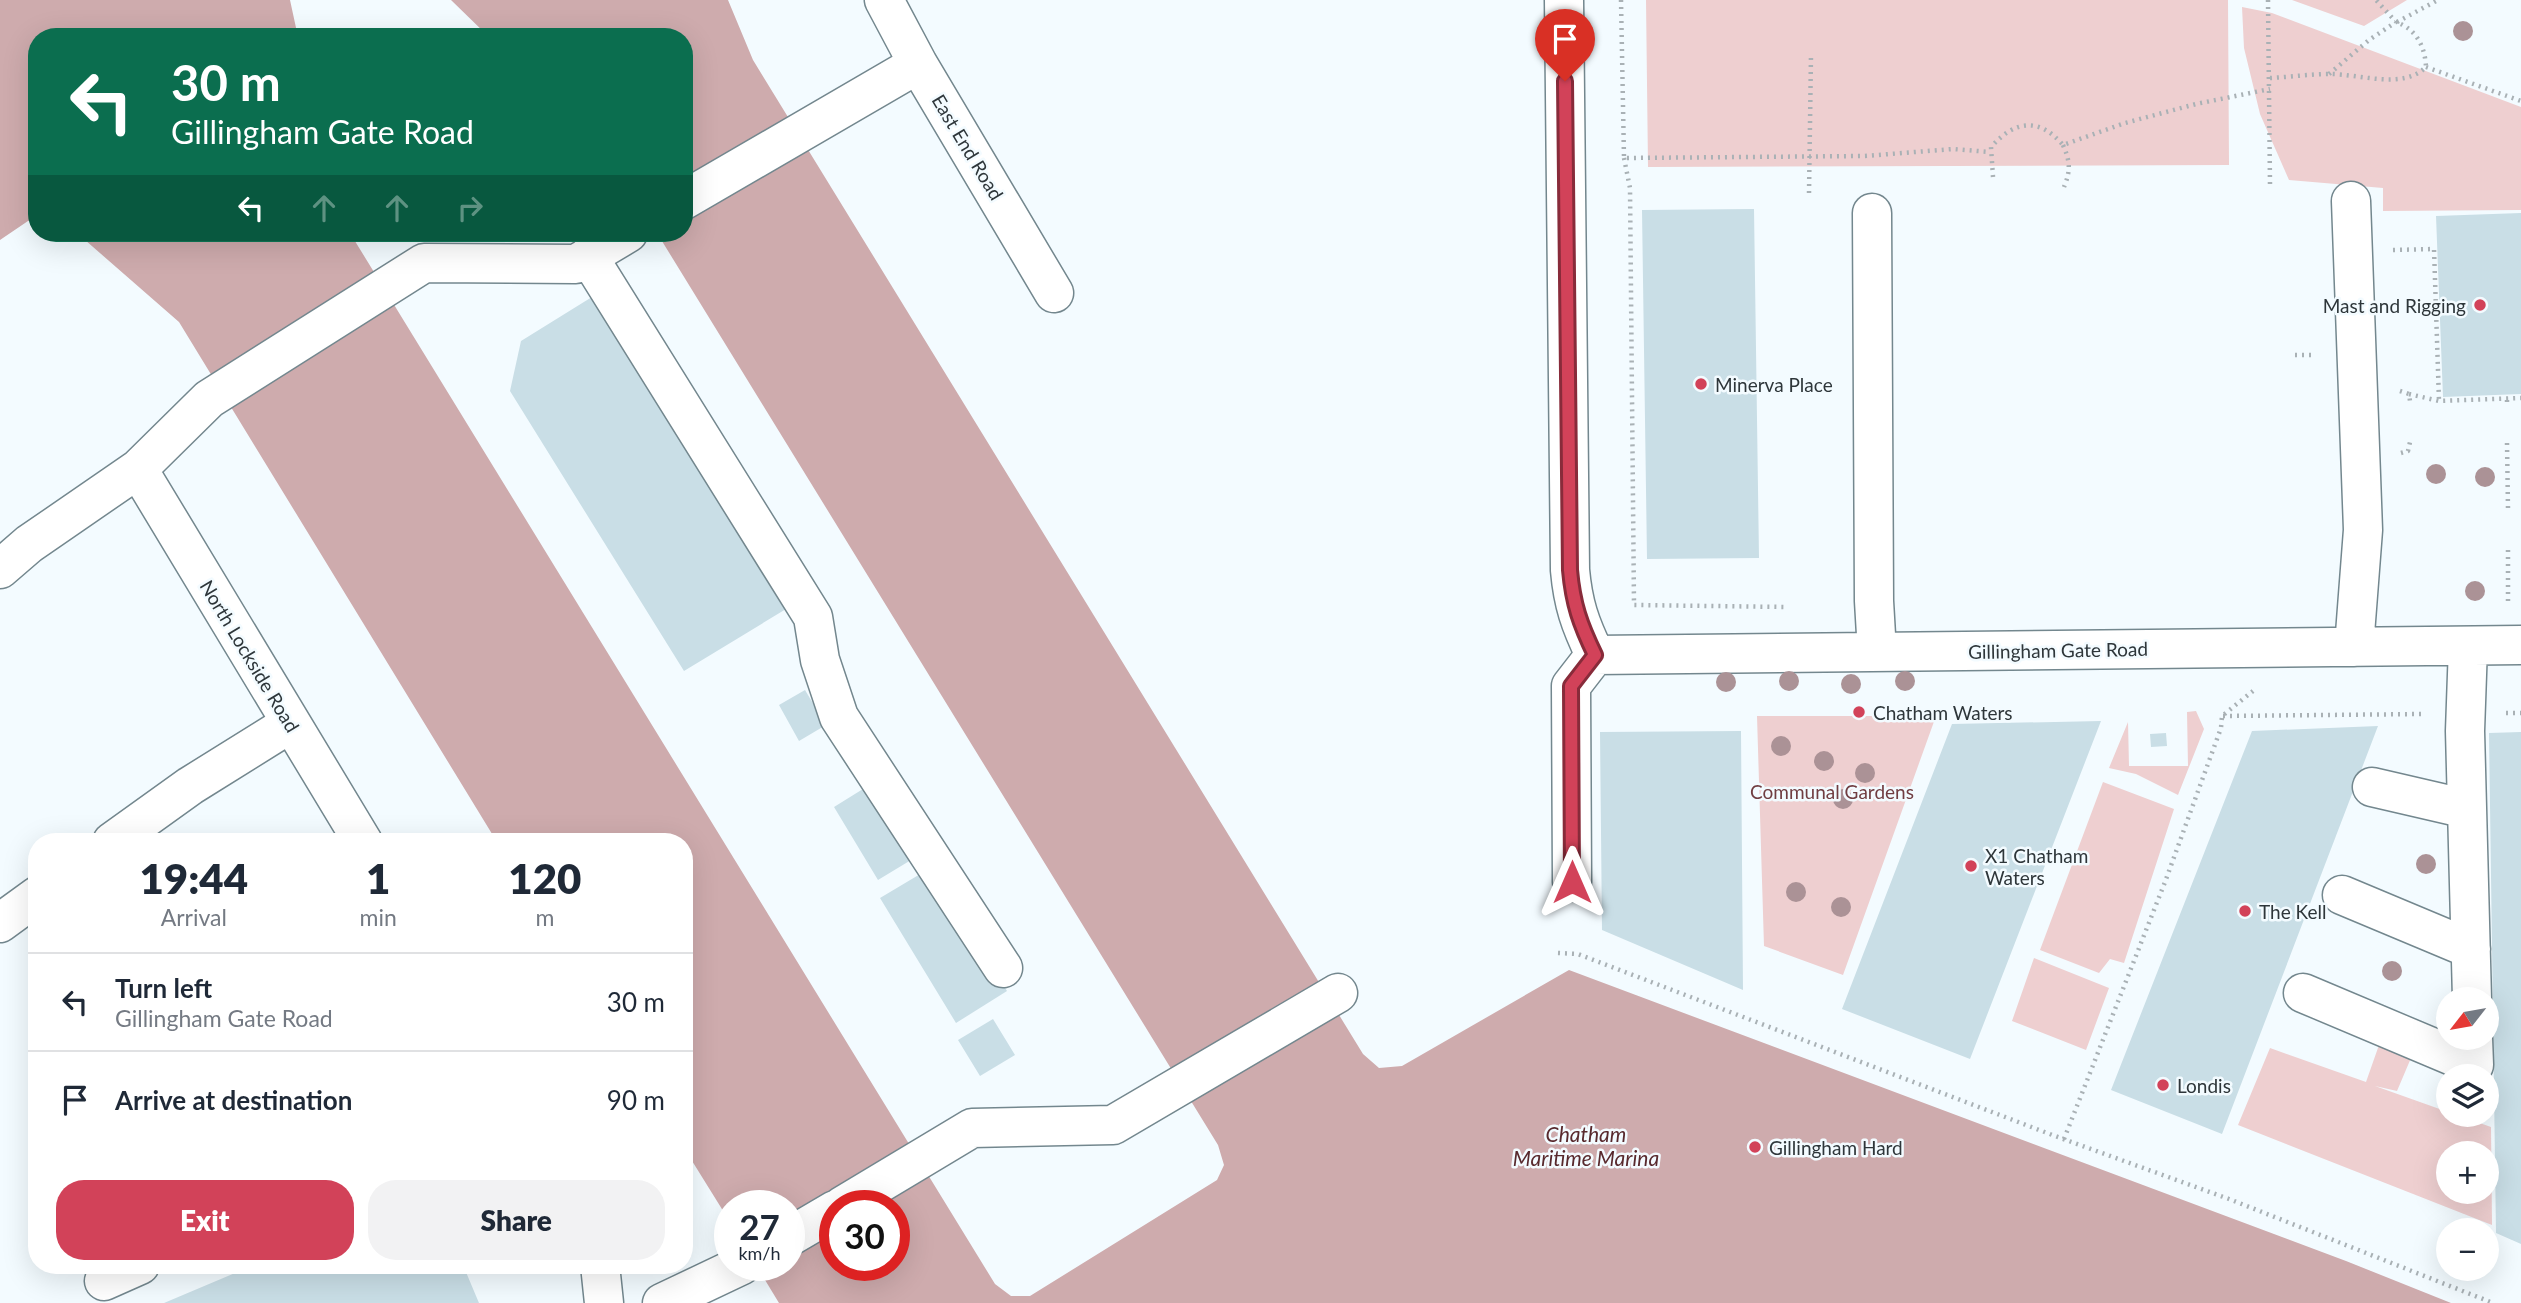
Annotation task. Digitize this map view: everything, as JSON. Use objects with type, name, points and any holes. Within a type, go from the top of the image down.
[{"type":"street","name":"East End Road","points":[[884,0],[918,64],[1054,293]]},
{"type":"street","points":[[1564,0],[1570,570],[1572,600],[1595,655],[1571,686],[1572,882]]},
{"type":"street","points":[[693,195],[918,64]]},
{"type":"street","points":[[2351,201],[2364,530],[2354,647]]},
{"type":"street","points":[[1872,213],[1874,601],[1877,652]]},
{"type":"street","points":[[0,569],[29,544],[138,469],[209,398],[424,263],[576,264],[612,242]]},
{"type":"street","points":[[588,256],[813,617],[820,660],[839,717],[1003,968]]},
{"type":"street","name":"North Lockside Road","points":[[138,469],[358,833]]},
{"type":"street","name":"Gillingham Gate Road","points":[[1595,655],[2521,645]]},
{"type":"street","points":[[2468,646],[2467,808],[2472,987]]},
{"type":"street","points":[[125,833],[190,786],[291,723]]},
{"type":"street","points":[[2372,787],[2467,808]]},
{"type":"street","points":[[2342,895],[2471,949]]},
{"type":"street","points":[[0,923],[28,903]]},
{"type":"street","points":[[869,1190],[972,1128],[1113,1125],[1338,993]]},
{"type":"street","points":[[2304,993],[2436,1049]]},
{"type":"street","points":[[2439,1050],[2474,1065],[2473,1050]]},
{"type":"street","points":[[104,1281],[120,1274]]},
{"type":"street","points":[[601,1274],[604,1303]]},
{"type":"street","points":[[662,1303],[714,1279]]},
{"type":"path","points":[[1621,0],[1624,158],[1630,188],[1634,605],[1805,607],[1806,654]]},
{"type":"path","points":[[2268,0],[2270,185]]},
{"type":"path","points":[[2376,0],[2396,22],[2413,31],[2423,50],[2426,67]]},
{"type":"path","points":[[2328,74],[2396,22],[2438,0]]},
{"type":"path","points":[[1809,193],[1811,55]]},
{"type":"path","points":[[2270,78],[2328,74],[2361,78],[2405,78],[2416,75],[2426,67]]},
{"type":"path","points":[[2426,67],[2521,101]]},
{"type":"path","points":[[2063,145],[2125,123],[2196,104],[2270,89]]},
{"type":"path","points":[[1993,177],[1990,152],[1995,143],[2027,125],[2043,127],[2052,132],[2063,145],[2070,162],[2070,172],[2064,187]]},
{"type":"path","points":[[1624,158],[1865,156],[1953,149],[1990,152]]},
{"type":"path","points":[[2392,250],[2434,250],[2438,401]]},
{"type":"path","points":[[2409,394],[2438,401],[2521,398]]},
{"type":"path","points":[[2407,451],[2410,442]]},
{"type":"path","points":[[2507,443],[2508,509]]},
{"type":"path","points":[[2508,550],[2508,608]]},
{"type":"path","points":[[2064,1139],[2165,882],[2221,728],[2222,716],[2253,690],[2254,681]]},
{"type":"path","points":[[2222,716],[2521,713]]},
{"type":"path","points":[[1558,953],[1578,954],[2242,1204],[2493,1303]]},
{"type":"green space","points":[[1646,0],[2228,0],[2229,165],[1648,167]]},
{"type":"green space","points":[[2292,0],[2407,0],[2364,26]]},
{"type":"green space","points":[[2242,7],[2272,13],[2521,107],[2521,210],[2383,211],[2383,188],[2289,180],[2260,114],[2244,48]]},
{"type":"green space","points":[[2196,711],[2204,729],[2178,795],[2136,774],[2109,768],[2128,722],[2129,766],[2188,766],[2187,712]]},
{"type":"green space","name":"Communal Gardens","points":[[1757,716],[1936,716],[1843,975],[1764,946]]},
{"type":"green space","points":[[2103,782],[2174,809],[2124,963],[2110,959],[2099,973],[2040,950]]},
{"type":"green space","points":[[2034,958],[2109,988],[2086,1050],[2012,1021]]},
{"type":"green space","points":[[2379,1045],[2411,1058],[2397,1091],[2375,1086],[2436,1108],[2436,1127],[2491,1127],[2491,1141],[2436,1141],[2436,1203],[2238,1125],[2270,1048],[2366,1082]]},
{"type":"green space","points":[[2439,1204],[2492,1204],[2492,1218],[2474,1218]]},
{"type":"water","points":[[0,0],[290,0],[296,28],[28,28],[28,221],[0,240]]},
{"type":"water","name":"Chatham Maritime Marina","points":[[451,0],[728,0],[753,60],[1363,1054],[1379,1068],[1402,1066],[1569,970],[2346,1261],[2451,1303],[779,1303],[766,1281],[805,1281],[805,1190],[714,1190],[714,1196],[693,1162],[693,833],[491,833],[179,322],[87,242],[356,242],[995,1284],[1011,1296],[1030,1296],[1217,1180],[1224,1165],[1218,1145],[663,242],[693,242],[693,28],[480,28]]},
{"type":"building","name":"Minerva Place","points":[[1754,209],[1759,558],[1647,559],[1642,210]]},
{"type":"building","name":"Mast and Rigging","points":[[2521,213],[2521,394],[2443,397],[2436,216]]},
{"type":"building","points":[[600,292],[791,606],[684,671],[510,391],[521,341]]},
{"type":"building","points":[[805,690],[826,725],[799,741],[779,705]]},
{"type":"building","name":"X1 Chatham Waters","points":[[2101,721],[1970,1059],[1842,1009],[1952,724]]},
{"type":"building","name":"The Kell","points":[[2378,726],[2222,1134],[2111,1090],[2252,731]]},
{"type":"building","points":[[1741,731],[1743,990],[1602,930],[1600,732]]},
{"type":"building","points":[[2521,732],[2521,1244],[2499,1234],[2499,1218],[2496,1218],[2496,1204],[2499,1204],[2499,1141],[2495,1141],[2495,1127],[2499,1127],[2499,1064],[2494,1064],[2493,1050],[2499,1050],[2499,987],[2493,987],[2489,733]]},
{"type":"building","points":[[2166,733],[2167,746],[2151,747],[2150,734]]},
{"type":"building","points":[[871,784],[916,857],[878,880],[834,807]]},
{"type":"building","points":[[932,867],[1007,991],[956,1023],[880,898]]},
{"type":"building","points":[[993,1019],[1015,1055],[980,1076],[958,1040]]},
{"type":"building","points":[[233,1274],[467,1274],[479,1303],[164,1303]]},
{"type":"place","name":"Mast and Rigging","points":[[2480,305]]},
{"type":"place","name":"Minerva Place","points":[[1701,384]]},
{"type":"place","name":"Chatham Waters","points":[[1859,712]]},
{"type":"place","name":"X1 Chatham Waters","points":[[1971,866]]},
{"type":"place","name":"The Kell","points":[[2245,911]]},
{"type":"place","name":"Londis","points":[[2163,1085]]},
{"type":"place","name":"Gillingham Hard","points":[[1755,1147]]},
{"type":"route","points":[[1565,81],[1570,570],[1572,600],[1595,655],[1571,686],[1572,882]]}]
